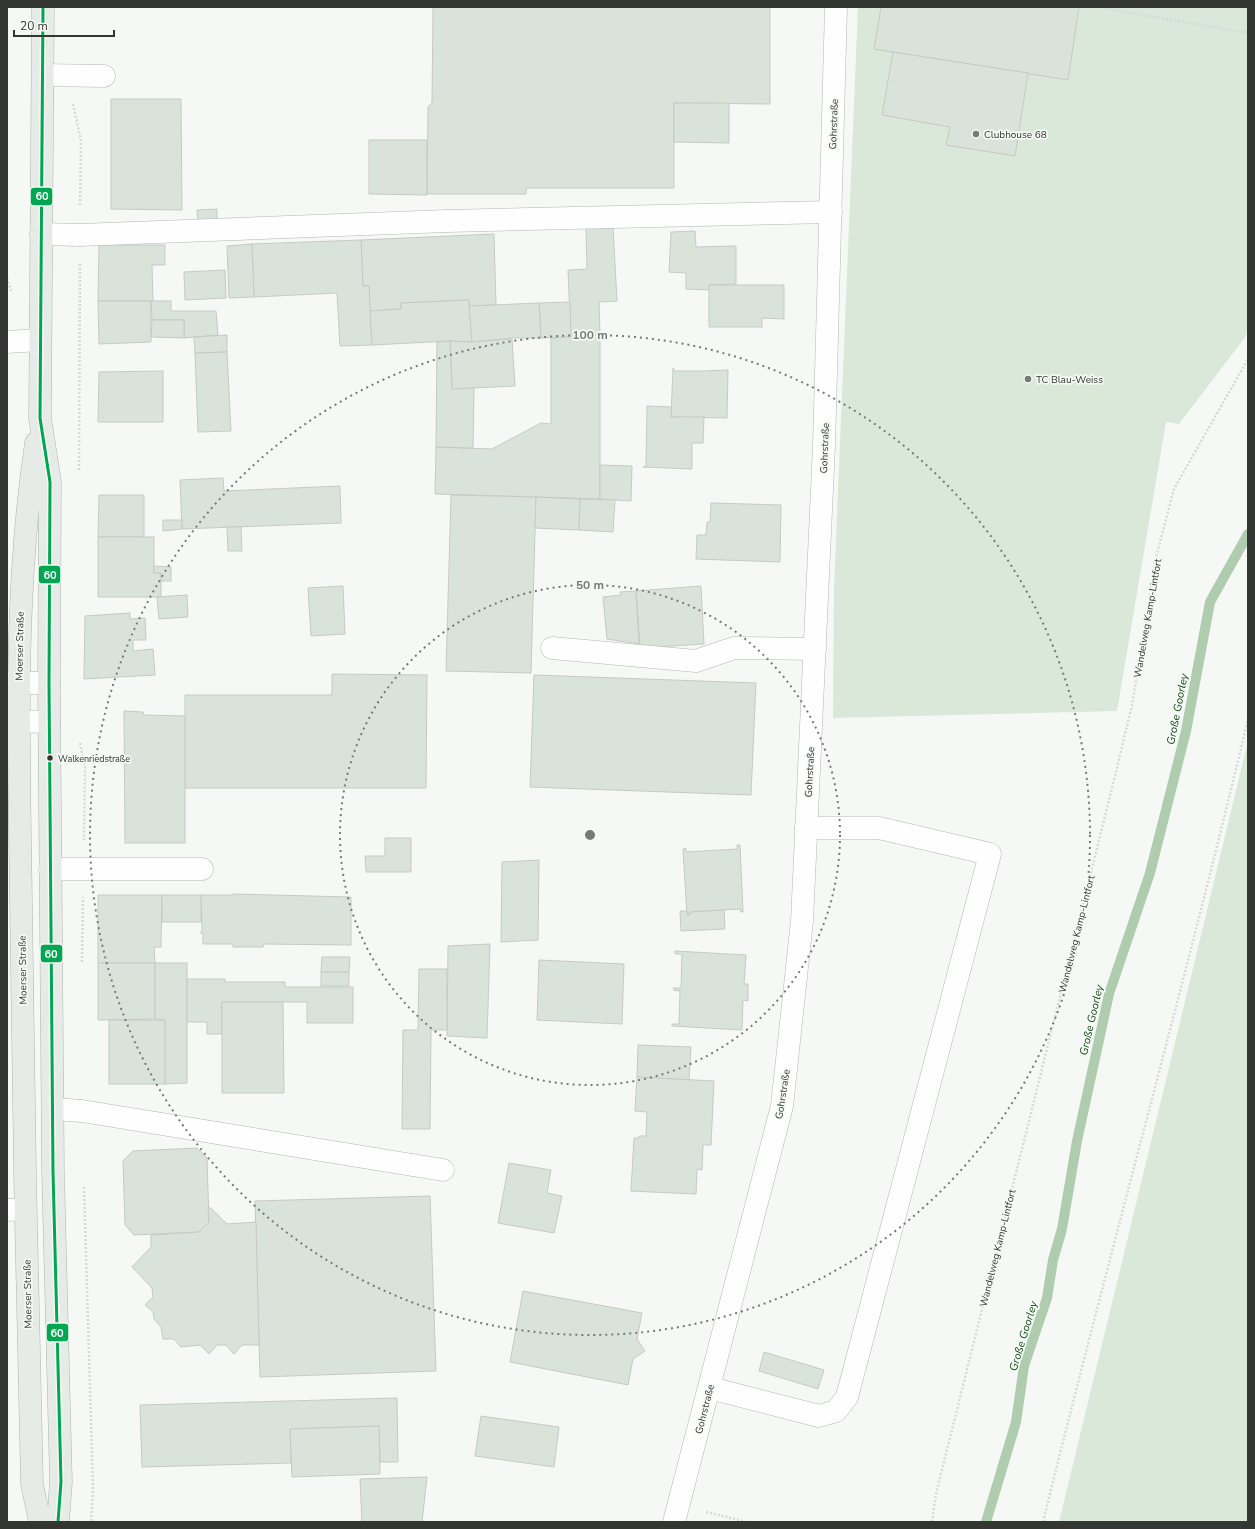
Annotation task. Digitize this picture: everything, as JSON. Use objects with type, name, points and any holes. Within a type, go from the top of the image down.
[{"type":"main road","name":"Moerser Straße","points":[[40,1522],[32,1484],[16,1210],[12,721],[13,683],[22,568],[40,418],[39,340],[43,7]]},
{"type":"main road","name":"Moerser Straße","points":[[40,418],[50,482],[49,722],[52,1110],[61,1482],[58,1522]]},
{"type":"street","name":"Gohrstraße","points":[[677,1514],[782,1106],[802,921],[824,446],[836,7]]},
{"type":"street","points":[[43,75],[70,77],[104,76]]},
{"type":"street","points":[[41,234],[80,235],[447,221],[831,212]]},
{"type":"street","points":[[7,342],[39,340]]},
{"type":"street","points":[[552,648],[696,661],[734,648],[815,649]]},
{"type":"street","points":[[13,683],[49,682]]},
{"type":"street","points":[[12,721],[49,722]]},
{"type":"street","points":[[710,1388],[819,1416],[836,1411],[847,1397],[990,854],[880,828],[806,828]]},
{"type":"street","points":[[50,869],[202,869]]},
{"type":"street","points":[[52,1110],[90,1112],[443,1170]]},
{"type":"path","points":[[1102,8],[1248,33]]},
{"type":"path","points":[[70,77],[74,114],[81,141],[79,471]]},
{"type":"path","name":"Wandelweg Kamp-Lintfort","points":[[932,1522],[936,1494],[1132,704],[1156,562],[1174,489],[1211,420],[1248,358]]},
{"type":"path","points":[[1043,1522],[1073,1400],[1218,846],[1248,720]]},
{"type":"path","points":[[78,738],[82,750],[84,767],[82,963]]},
{"type":"path","points":[[84,1182],[93,1489],[92,1522]]},
{"type":"path","points":[[677,1514],[747,1522]]},
{"type":"green space","name":"TC Blau-Weiss","points":[[858,7],[1248,7],[1248,325],[1246,336],[1179,424],[1166,422],[1117,711],[833,718],[834,588]]},
{"type":"green space","points":[[1248,741],[1248,1522],[1059,1522]]},
{"type":"building","points":[[433,7],[770,7],[770,104],[674,103],[674,188],[526,188],[526,194],[427,194],[428,107],[432,103]]},
{"type":"building","points":[[881,7],[1079,7],[1068,80],[874,49]]},
{"type":"building","points":[[893,52],[1028,73],[1015,156],[946,145],[950,127],[882,115]]},
{"type":"building","points":[[111,99],[181,99],[182,210],[111,209]]},
{"type":"building","points":[[674,103],[729,103],[729,143],[674,142]]},
{"type":"building","points":[[369,140],[427,140],[427,195],[369,194]]},
{"type":"building","points":[[217,209],[217,222],[198,223],[197,210]]},
{"type":"building","points":[[613,227],[617,301],[599,302],[600,335],[571,337],[568,270],[587,269],[586,228]]},
{"type":"building","points":[[695,231],[696,247],[736,246],[736,284],[709,285],[710,290],[686,289],[686,273],[669,272],[671,232]]},
{"type":"building","points":[[494,234],[496,305],[469,306],[469,300],[401,303],[401,309],[370,311],[369,286],[363,286],[361,240]]},
{"type":"building","points":[[361,240],[363,286],[369,286],[372,345],[340,346],[337,293],[254,297],[252,244]]},
{"type":"building","points":[[252,244],[254,297],[229,298],[227,246]]},
{"type":"building","points":[[99,245],[165,245],[165,265],[152,265],[153,301],[98,301]]},
{"type":"building","points":[[225,270],[226,298],[185,300],[184,272]]},
{"type":"building","points":[[709,285],[784,285],[784,319],[762,318],[762,327],[709,327]]},
{"type":"building","points":[[469,300],[472,342],[450,341],[372,345],[370,311],[401,309],[401,303]]},
{"type":"building","points":[[98,301],[151,301],[151,342],[99,344]]},
{"type":"building","points":[[151,301],[171,301],[171,311],[216,311],[218,335],[184,338],[184,320],[152,320]]},
{"type":"building","points":[[570,302],[571,337],[541,338],[539,303]]},
{"type":"building","points":[[539,303],[541,338],[513,338],[472,342],[469,306]]},
{"type":"building","points":[[152,320],[184,320],[184,338],[151,337]]},
{"type":"building","points":[[227,335],[227,352],[195,353],[194,337]]},
{"type":"building","points":[[600,335],[600,499],[435,494],[436,447],[492,449],[541,423],[551,424],[551,338]]},
{"type":"building","points":[[512,339],[515,386],[452,389],[450,341],[470,342]]},
{"type":"building","points":[[450,341],[452,389],[474,388],[473,448],[436,447],[437,342]]},
{"type":"building","points":[[227,352],[231,431],[198,432],[195,353]]},
{"type":"building","points":[[673,368],[675,371],[728,370],[727,418],[671,417]]},
{"type":"building","points":[[163,371],[163,422],[98,422],[99,372]]},
{"type":"building","points":[[647,406],[672,407],[671,417],[704,417],[703,443],[692,443],[692,469],[643,467],[646,467]]},
{"type":"building","points":[[600,465],[632,466],[631,501],[600,499]]},
{"type":"building","points":[[223,478],[224,491],[340,486],[341,523],[182,529],[180,480]]},
{"type":"building","points":[[99,495],[144,495],[144,537],[98,537]]},
{"type":"building","points":[[451,495],[536,497],[531,673],[446,671]]},
{"type":"building","points":[[536,497],[580,499],[579,530],[535,528]]},
{"type":"building","points":[[580,499],[615,500],[613,532],[579,530]]},
{"type":"building","points":[[711,503],[781,505],[780,562],[696,559],[697,535],[706,535],[707,522],[710,522]]},
{"type":"building","points":[[163,520],[182,520],[182,529],[163,531]]},
{"type":"building","points":[[227,527],[241,527],[242,551],[228,551]]},
{"type":"building","points":[[98,537],[154,537],[154,573],[161,573],[161,597],[98,597]]},
{"type":"building","points":[[154,566],[171,567],[171,581],[161,581],[161,573],[154,573]]},
{"type":"building","points":[[343,586],[345,634],[311,636],[308,588]]},
{"type":"building","points":[[701,586],[704,644],[640,648],[636,591]]},
{"type":"building","points":[[636,591],[639,644],[607,639],[603,597],[621,595],[620,592]]},
{"type":"building","points":[[187,595],[188,617],[159,619],[157,597]]},
{"type":"building","points":[[130,613],[130,619],[145,618],[146,640],[133,640],[133,651],[153,649],[155,675],[84,679],[85,616]]},
{"type":"building","points":[[332,674],[427,675],[426,788],[185,788],[185,695],[332,695]]},
{"type":"building","points":[[534,675],[756,683],[751,795],[530,787]]},
{"type":"building","points":[[124,711],[143,712],[144,715],[185,716],[185,843],[125,843]]},
{"type":"building","points":[[385,838],[411,838],[411,872],[366,872],[365,856],[385,856]]},
{"type":"building","points":[[737,845],[740,845],[743,912],[741,912],[740,909],[690,912],[690,915],[687,915],[683,849],[686,848],[686,852],[737,849]]},
{"type":"building","points":[[539,860],[538,940],[501,942],[502,862]]},
{"type":"building","points":[[233,894],[351,897],[351,945],[264,944],[263,947],[233,947],[233,944],[203,944],[203,933],[200,933],[202,931],[201,895]]},
{"type":"building","points":[[98,895],[162,895],[161,947],[154,947],[155,963],[98,963]]},
{"type":"building","points":[[162,895],[201,895],[201,922],[162,922]]},
{"type":"building","points":[[724,910],[725,929],[681,931],[680,911],[687,911],[687,915],[690,915],[690,912]]},
{"type":"building","points":[[490,944],[487,1038],[447,1036],[448,946]]},
{"type":"building","points":[[675,951],[746,955],[744,984],[748,984],[748,1001],[743,1000],[742,1030],[672,1026],[672,1024],[679,1024],[680,991],[674,990],[673,988],[681,988],[682,954],[675,954]]},
{"type":"building","points":[[322,957],[350,957],[349,972],[321,972]]},
{"type":"building","points":[[539,960],[624,964],[622,1024],[537,1020]]},
{"type":"building","points":[[98,963],[155,963],[155,1019],[98,1020]]},
{"type":"building","points":[[155,963],[187,963],[187,1083],[165,1084],[165,1020],[155,1019]]},
{"type":"building","points":[[419,969],[447,969],[447,1030],[431,1030],[430,1129],[402,1129],[403,1030],[418,1030]]},
{"type":"building","points":[[321,972],[349,972],[349,986],[321,986]]},
{"type":"building","points":[[187,979],[225,979],[225,982],[285,982],[285,987],[353,987],[353,1023],[307,1023],[307,1002],[222,1002],[222,1034],[207,1034],[207,1022],[187,1022]]},
{"type":"building","points":[[222,1002],[283,1002],[284,1093],[222,1093]]},
{"type":"building","points":[[109,1020],[165,1020],[165,1084],[109,1084]]},
{"type":"building","points":[[638,1045],[691,1047],[689,1080],[637,1077]]},
{"type":"building","points":[[637,1077],[714,1081],[711,1145],[703,1145],[702,1170],[697,1169],[696,1194],[631,1191],[634,1138],[646,1136],[647,1112],[635,1111]]},
{"type":"building","points":[[197,1148],[207,1158],[209,1222],[199,1232],[134,1235],[125,1225],[123,1161],[133,1151]]},
{"type":"building","points":[[509,1163],[551,1170],[547,1193],[562,1196],[554,1233],[498,1223]]},
{"type":"building","points":[[430,1196],[436,1371],[260,1377],[255,1201]]},
{"type":"building","points":[[208,1208],[211,1208],[227,1224],[256,1222],[259,1345],[242,1345],[234,1354],[226,1345],[217,1345],[209,1354],[200,1345],[181,1347],[174,1339],[163,1339],[161,1327],[154,1319],[153,1312],[145,1305],[153,1297],[152,1288],[132,1267],[151,1247],[151,1235],[199,1232],[209,1222]]},
{"type":"building","points":[[523,1291],[642,1313],[637,1339],[645,1351],[633,1359],[628,1385],[510,1362]]},
{"type":"building","points":[[764,1352],[824,1370],[818,1389],[759,1371]]},
{"type":"building","points":[[397,1398],[398,1462],[380,1462],[379,1426],[290,1429],[291,1463],[142,1467],[140,1405]]},
{"type":"building","points":[[481,1416],[559,1427],[554,1467],[475,1456]]},
{"type":"building","points":[[379,1426],[380,1474],[292,1477],[290,1429]]},
{"type":"building","points":[[427,1477],[422,1522],[362,1522],[360,1479]]},
{"type":"waterway","name":"Große Goorley","points":[[986,1522],[1016,1422],[1024,1366],[1047,1298],[1053,1260],[1062,1229],[1077,1141],[1109,994],[1150,873],[1186,731],[1210,602],[1248,534]]},
{"type":"transit line","name":"60","points":[[43,7],[40,418],[50,482],[49,683],[53,1172],[61,1482],[58,1522]]},
{"type":"place","name":"Clubhouse 68","points":[[976,134]]},
{"type":"place","name":"TC Blau-Weiss","points":[[1028,379]]},
{"type":"place","name":"Walkenriedstraße","points":[[50,758]]}]
